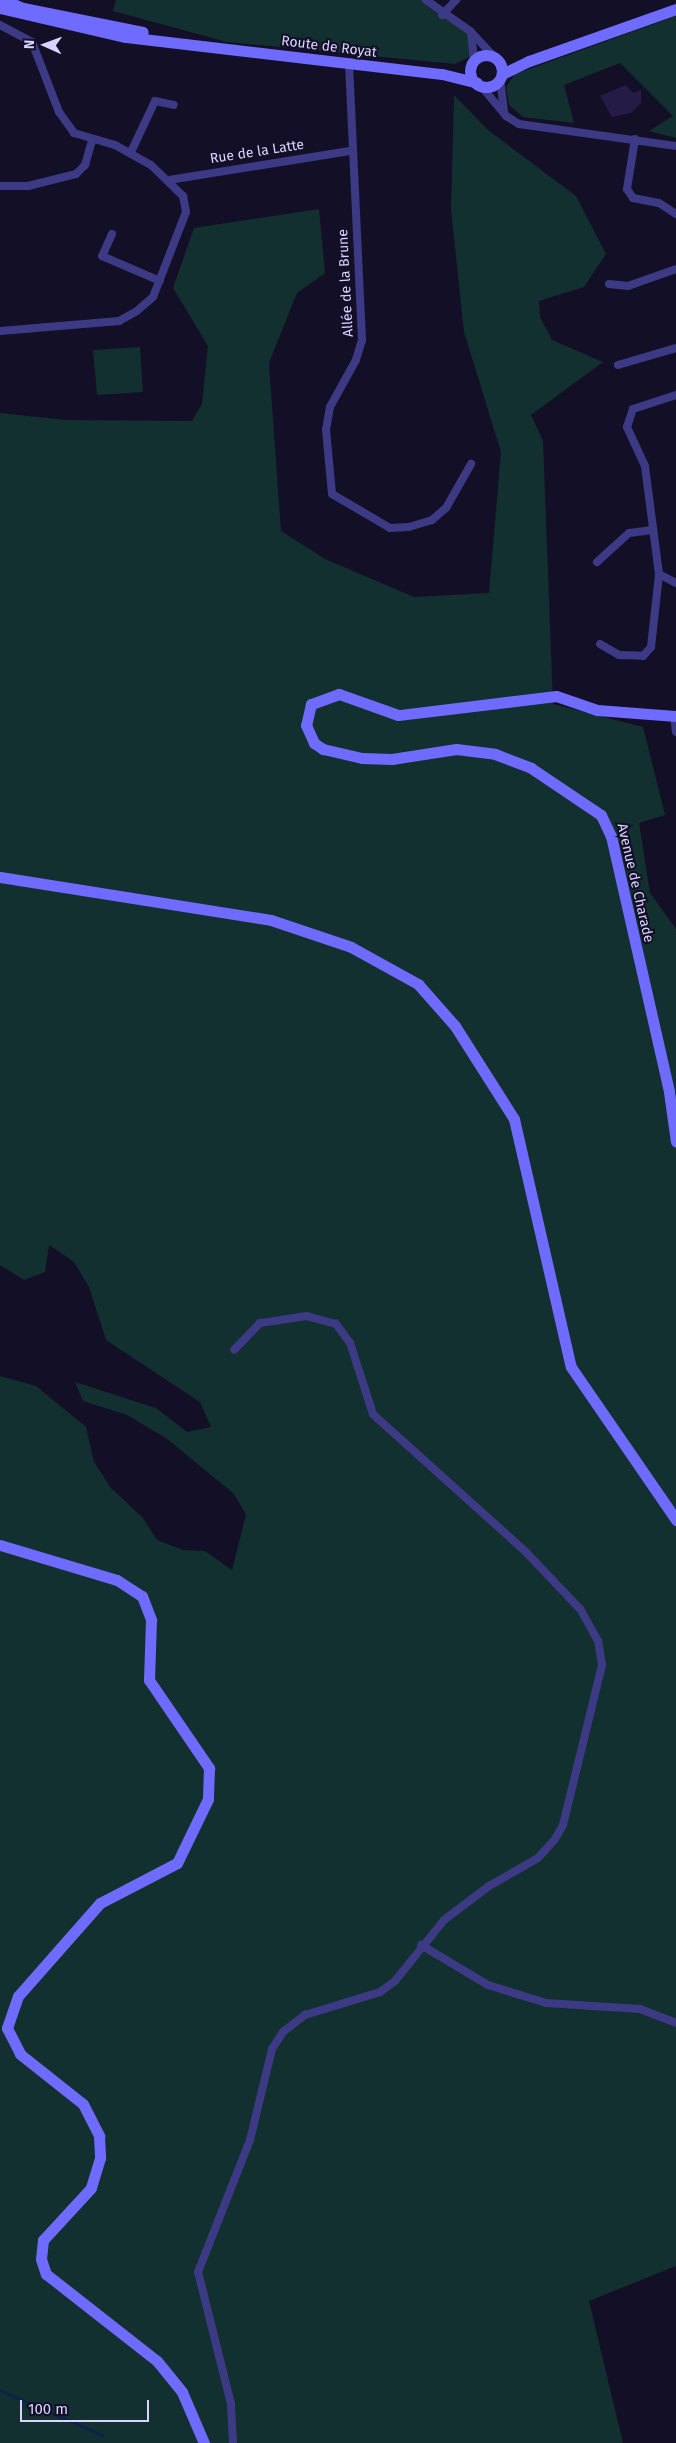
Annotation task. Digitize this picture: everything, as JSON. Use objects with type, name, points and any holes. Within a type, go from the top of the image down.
[{"type":"street","name":"Route de Royat","points":[[4,0],[23,8],[213,48]]},
{"type":"street","points":[[426,0],[442,15],[470,31],[496,58],[501,77],[506,116]]},
{"type":"street","points":[[442,15],[456,0]]},
{"type":"street","name":"Route de Royat","points":[[0,8],[55,24],[213,48],[442,74],[479,84]]},
{"type":"street","points":[[479,84],[501,77],[529,60],[676,9]]},
{"type":"street","points":[[0,25],[32,42],[59,112],[74,132],[92,141],[131,152],[170,180],[183,196],[186,212],[153,297],[119,321],[0,331]]},
{"type":"street","points":[[470,31],[473,63],[479,84],[506,116],[529,127],[635,139],[676,146]]},
{"type":"street","name":"Route de Royat","points":[[442,74],[473,63],[483,55],[496,58]]},
{"type":"street","points":[[496,58],[529,60]]},
{"type":"street","name":"Allée de la Brune","points":[[348,64],[350,151],[362,340],[356,360],[330,408],[326,430],[332,494],[390,528],[409,527],[432,520],[446,508],[471,464]]},
{"type":"street","points":[[131,152],[155,101],[174,105]]},
{"type":"street","points":[[635,139],[627,189],[633,198],[659,203],[676,214]]},
{"type":"street","points":[[0,186],[28,186],[76,174],[85,165],[92,141]]},
{"type":"street","name":"Rue de la Latte","points":[[170,180],[350,151]]},
{"type":"street","points":[[112,234],[102,256],[160,281]]},
{"type":"street","points":[[609,284],[628,286],[676,269]]},
{"type":"street","points":[[618,365],[676,348]]},
{"type":"street","points":[[600,644],[619,655],[643,656],[651,647],[659,574],[645,466],[627,427],[633,409],[676,395]]},
{"type":"street","points":[[597,562],[629,533],[653,530]]},
{"type":"street","points":[[659,574],[676,583]]},
{"type":"street","name":"Avenue de Charade","points":[[675,716],[597,710],[556,696],[398,715],[339,694],[311,704],[306,725],[314,744],[323,749],[362,758],[392,759],[456,749],[496,754],[531,768],[601,815],[611,836],[669,1092],[676,1142]]},
{"type":"street","points":[[675,716],[676,732]]},
{"type":"street","points":[[0,877],[280,922],[351,947],[418,984],[455,1026],[514,1119],[568,1358],[579,1383],[676,1520]]},
{"type":"street","points":[[233,2443],[231,2404],[198,2272],[250,2140],[272,2049],[283,2032],[305,2016],[380,1992],[395,1981],[421,1945],[444,1920],[489,1886],[538,1858],[555,1839],[563,1825],[602,1665],[598,1640],[580,1609],[526,1552],[373,1414],[350,1343],[336,1324],[307,1316],[260,1323],[234,1350]]},
{"type":"street","points":[[0,1545],[117,1580],[142,1596],[151,1620],[149,1680],[209,1768],[208,1799],[177,1863],[100,1904],[18,1996],[7,2028],[20,2054],[83,2104],[99,2136],[96,2180],[43,2240],[41,2259],[46,2274],[157,2360],[182,2392],[204,2443]]},
{"type":"street","points":[[421,1945],[488,1985],[538,2000],[640,2009],[676,2023]]},
{"type":"green space","points":[[116,0],[426,0],[470,31],[475,54],[455,64],[227,42],[113,11]]},
{"type":"green space","points":[[676,16],[676,138],[649,131],[673,116],[620,63],[564,85],[574,123],[523,117],[509,105],[506,87],[515,74]]},
{"type":"green space","points":[[454,95],[488,130],[576,196],[606,254],[584,287],[539,301],[540,317],[552,340],[603,362],[531,415],[543,441],[553,704],[643,727],[665,815],[639,823],[650,893],[676,929],[676,2266],[589,2301],[623,2443],[0,2443],[0,1376],[36,1386],[86,1427],[94,1462],[111,1488],[143,1518],[157,1540],[183,1550],[205,1551],[232,1570],[246,1514],[233,1493],[166,1438],[127,1415],[83,1401],[75,1382],[156,1408],[187,1432],[211,1427],[200,1402],[106,1340],[89,1287],[74,1262],[49,1245],[45,1272],[24,1280],[0,1265],[0,413],[66,420],[192,421],[202,404],[208,346],[173,288],[194,228],[319,209],[325,273],[297,293],[269,363],[281,531],[325,559],[414,597],[489,593],[501,452],[464,332],[451,210]]},
{"type":"green space","points":[[140,347],[143,392],[97,395],[93,350]]},
{"type":"building","points":[[626,85],[633,93],[641,90],[641,103],[631,113],[612,117],[600,96]]},
{"type":"waterway","points":[[0,2390],[103,2435]]}]
